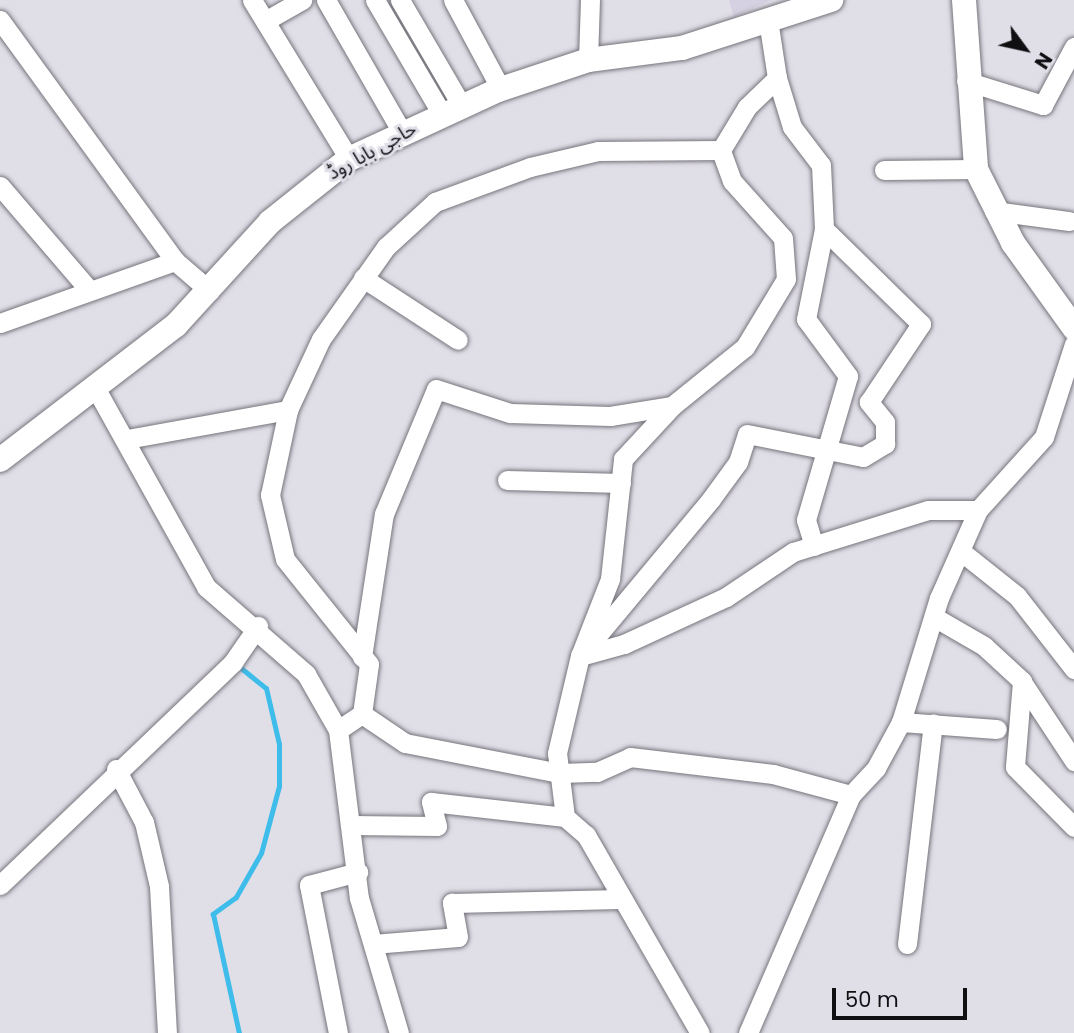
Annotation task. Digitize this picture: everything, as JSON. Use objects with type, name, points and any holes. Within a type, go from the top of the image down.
[{"type":"main road","name":"حاجی بابا روڈ","points":[[0,460],[96,389],[210,291],[270,222],[349,159],[402,132],[501,89],[589,60],[682,48],[831,0]]},
{"type":"main road","points":[[964,0],[966,81],[976,169],[993,211],[1074,328]]},
{"type":"street","points":[[252,0],[349,159]]},
{"type":"street","points":[[265,21],[302,0]]},
{"type":"street","points":[[326,0],[402,132]]},
{"type":"street","points":[[375,0],[452,110]]},
{"type":"street","points":[[400,0],[452,110]]},
{"type":"street","points":[[453,0],[501,89]]},
{"type":"street","points":[[589,60],[590,0]]},
{"type":"street","points":[[0,20],[175,261],[210,291]]},
{"type":"street","points":[[768,20],[777,78],[792,127],[821,165],[824,229],[806,319],[848,376],[831,447],[806,520],[814,546]]},
{"type":"street","points":[[966,81],[1043,105],[1074,47]]},
{"type":"street","points":[[721,150],[747,107],[777,78]]},
{"type":"street","points":[[338,730],[362,714],[369,664],[285,558],[270,495],[288,410],[321,339],[363,278],[419,211],[520,171],[598,152],[721,150]]},
{"type":"street","points":[[565,817],[557,753],[580,656],[610,579],[623,460],[672,406],[745,347],[786,279],[783,238],[732,181],[721,150]]},
{"type":"street","points":[[884,170],[976,169]]},
{"type":"street","points":[[0,186],[89,290]]},
{"type":"street","points":[[993,211],[1069,221]]},
{"type":"street","points":[[580,656],[711,499],[738,462],[747,434],[831,447],[863,457],[885,444],[885,422],[869,402],[920,324],[824,229]]},
{"type":"street","points":[[0,323],[175,261]]},
{"type":"street","points":[[363,278],[458,341]]},
{"type":"street","points":[[748,1033],[851,795],[876,768],[901,722],[934,617],[963,553],[978,510],[1044,437],[1074,344]]},
{"type":"street","points":[[96,389],[127,439],[206,587],[258,626],[306,674],[338,730],[358,872],[373,944],[399,1033]]},
{"type":"street","points":[[362,657],[384,514],[436,390],[510,413],[610,416],[672,406]]},
{"type":"street","points":[[127,439],[288,410]]},
{"type":"street","points":[[507,480],[621,483]]},
{"type":"street","points":[[580,656],[624,644],[726,597],[793,552],[928,510],[978,510]]},
{"type":"street","points":[[963,553],[1017,596],[1074,669]]},
{"type":"street","points":[[934,617],[984,646],[1022,681],[1074,761]]},
{"type":"street","points":[[0,885],[116,769],[233,662],[258,626]]},
{"type":"street","points":[[1022,681],[1014,767],[1074,827]]},
{"type":"street","points":[[362,714],[405,743],[560,773],[597,772],[630,757],[773,774],[851,795]]},
{"type":"street","points":[[901,722],[997,729]]},
{"type":"street","points":[[907,944],[933,724]]},
{"type":"street","points":[[116,769],[144,822],[159,886],[167,1033]]},
{"type":"street","points":[[351,825],[437,826],[431,802],[565,817],[586,835],[620,899],[700,1033]]},
{"type":"street","points":[[338,1033],[309,885],[358,872]]},
{"type":"street","points":[[373,944],[458,937],[452,903],[620,899]]},
{"type":"shaded area","points":[[729,0],[771,0],[734,17]]},
{"type":"waterway","points":[[236,664],[266,688],[279,744],[279,786],[261,853],[236,897],[213,914],[239,1033]]}]
